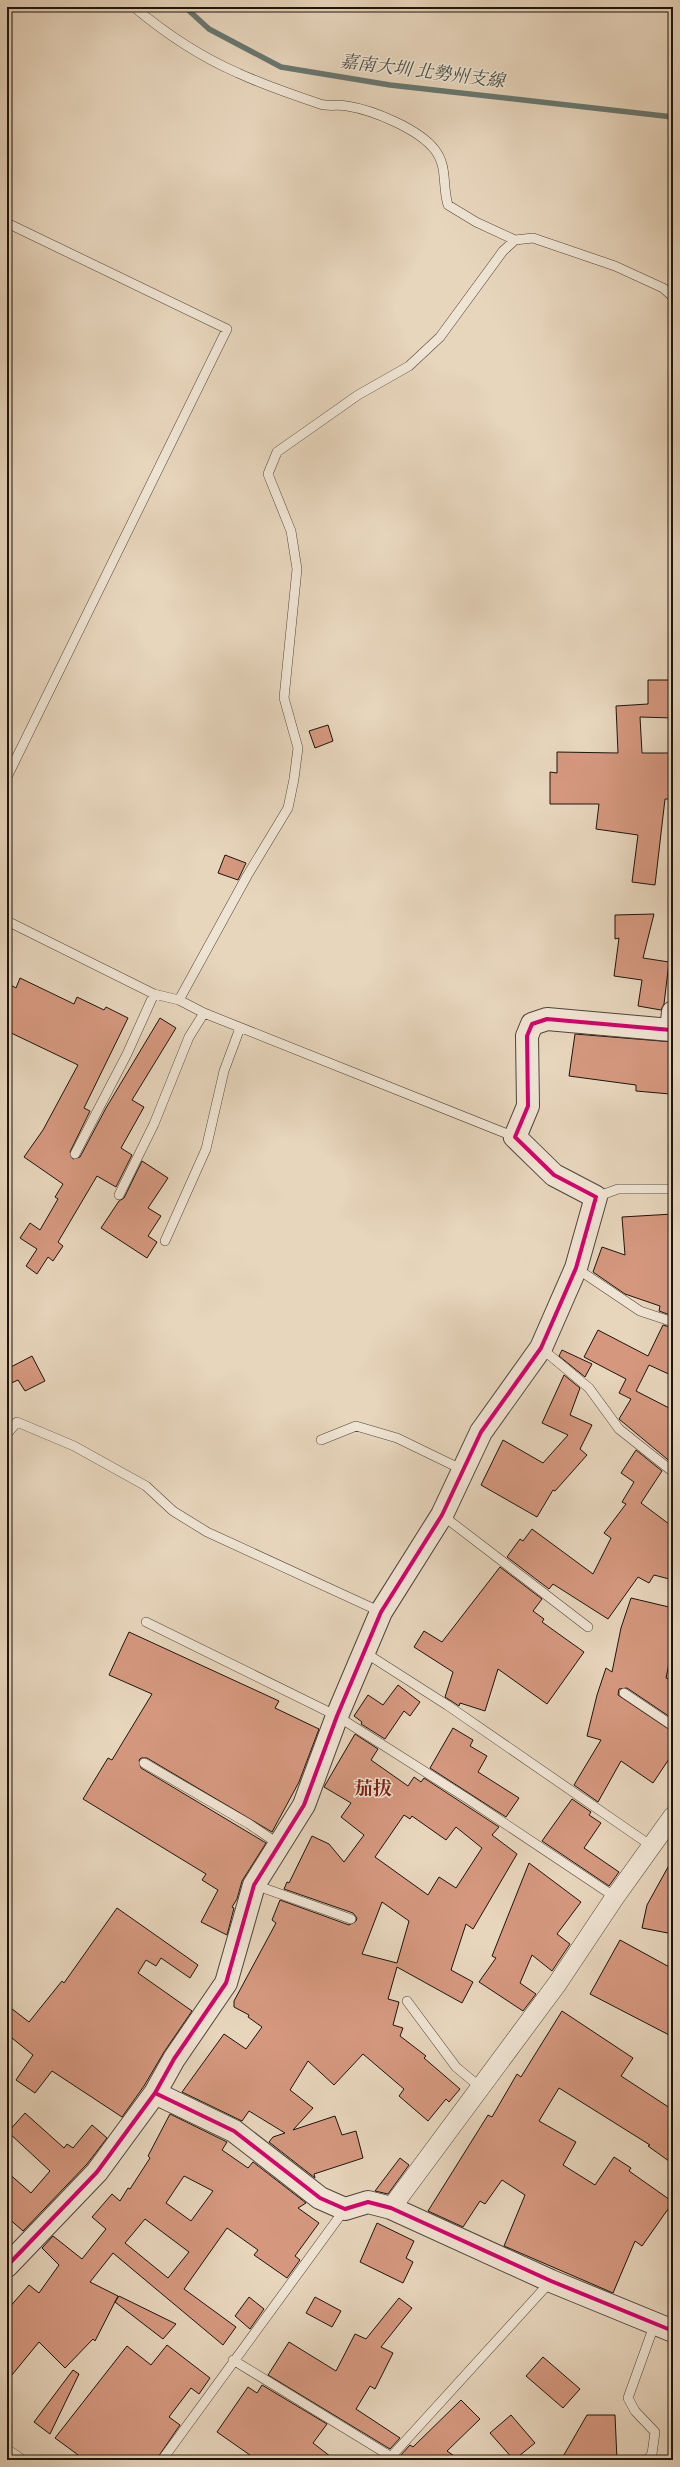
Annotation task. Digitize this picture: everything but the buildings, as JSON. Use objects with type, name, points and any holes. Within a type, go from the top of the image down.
[{"type":"street","points":[[7,2266],[97,2172],[155,2093],[174,2059],[226,1983],[254,1885],[304,1805],[337,1716],[381,1612],[442,1515],[482,1432],[540,1348],[576,1268],[596,1197],[554,1174],[515,1137],[528,1106],[527,1036],[532,1024],[547,1019],[672,1024]]},
{"type":"street","points":[[391,2208],[557,1984],[614,1897],[650,1845],[673,1816]]},
{"type":"street","points":[[155,2093],[234,2131],[320,2198],[345,2209],[368,2202],[391,2208],[551,2281],[664,2327]]},
{"type":"lane","points":[[134,7],[161,30],[237,73],[322,105],[346,106],[373,112],[401,126],[434,150],[443,164],[446,178],[445,194],[448,205],[476,222],[515,240],[533,238],[615,266],[664,288],[673,297]]},
{"type":"lane","points":[[7,223],[227,329],[7,777]]},
{"type":"lane","points":[[179,1000],[247,876],[288,808],[294,779],[298,748],[284,698],[297,569],[291,531],[268,474],[272,462],[277,452],[358,394],[409,366],[440,337],[503,251],[515,240]]},
{"type":"lane","points":[[7,921],[154,994],[179,1000],[204,1013],[240,1028],[515,1137]]},
{"type":"lane","points":[[75,1154],[127,1054],[154,994]]},
{"type":"lane","points":[[119,1195],[154,1124],[189,1037],[204,1013]]},
{"type":"lane","points":[[165,1241],[206,1149],[224,1071],[240,1028]]},
{"type":"lane","points":[[596,1197],[618,1189],[673,1189]]},
{"type":"lane","points":[[576,1268],[640,1312],[673,1322]]},
{"type":"lane","points":[[540,1348],[589,1388],[619,1429],[673,1472]]},
{"type":"lane","points":[[7,1434],[17,1422],[74,1446],[146,1486],[173,1512],[207,1532],[381,1612]]},
{"type":"lane","points":[[321,1440],[356,1426],[397,1438],[463,1470]]},
{"type":"lane","points":[[442,1515],[588,1627]]},
{"type":"lane","points":[[146,1622],[337,1716],[468,1799],[614,1897]]},
{"type":"lane","points":[[364,1652],[447,1705],[650,1845]]},
{"type":"lane","points":[[624,1693],[673,1726]]},
{"type":"lane","points":[[144,1763],[249,1824],[280,1845]]},
{"type":"lane","points":[[254,1885],[352,1919]]},
{"type":"lane","points":[[407,2001],[456,2067],[480,2087]]},
{"type":"lane","points":[[162,2460],[233,2360],[345,2209]]},
{"type":"lane","points":[[233,2360],[392,2459],[551,2281]]},
{"type":"lane","points":[[647,2460],[652,2454],[655,2432],[636,2411],[628,2398],[664,2327]]},
{"type":"lane","points":[[7,2449],[23,2460]]},
{"type":"waterway","name":"嘉南大圳 北勢州支線","points":[[185,7],[209,29],[281,67],[390,85],[673,117]]},
{"type":"cycle path","points":[[7,2266],[97,2172],[155,2093],[174,2059],[226,1983],[254,1885],[304,1805],[337,1716],[381,1612],[442,1515],[481,1432],[541,1348],[576,1268],[596,1197],[554,1175],[515,1137],[528,1106],[527,1036],[532,1024],[547,1019],[671,1030],[673,1012]]},
{"type":"cycle path","points":[[155,2093],[234,2131],[320,2198],[345,2209],[368,2202],[391,2208],[551,2281],[673,2331]]},
{"type":"district","name":"茄拔","points":[[373,1790]]}]
